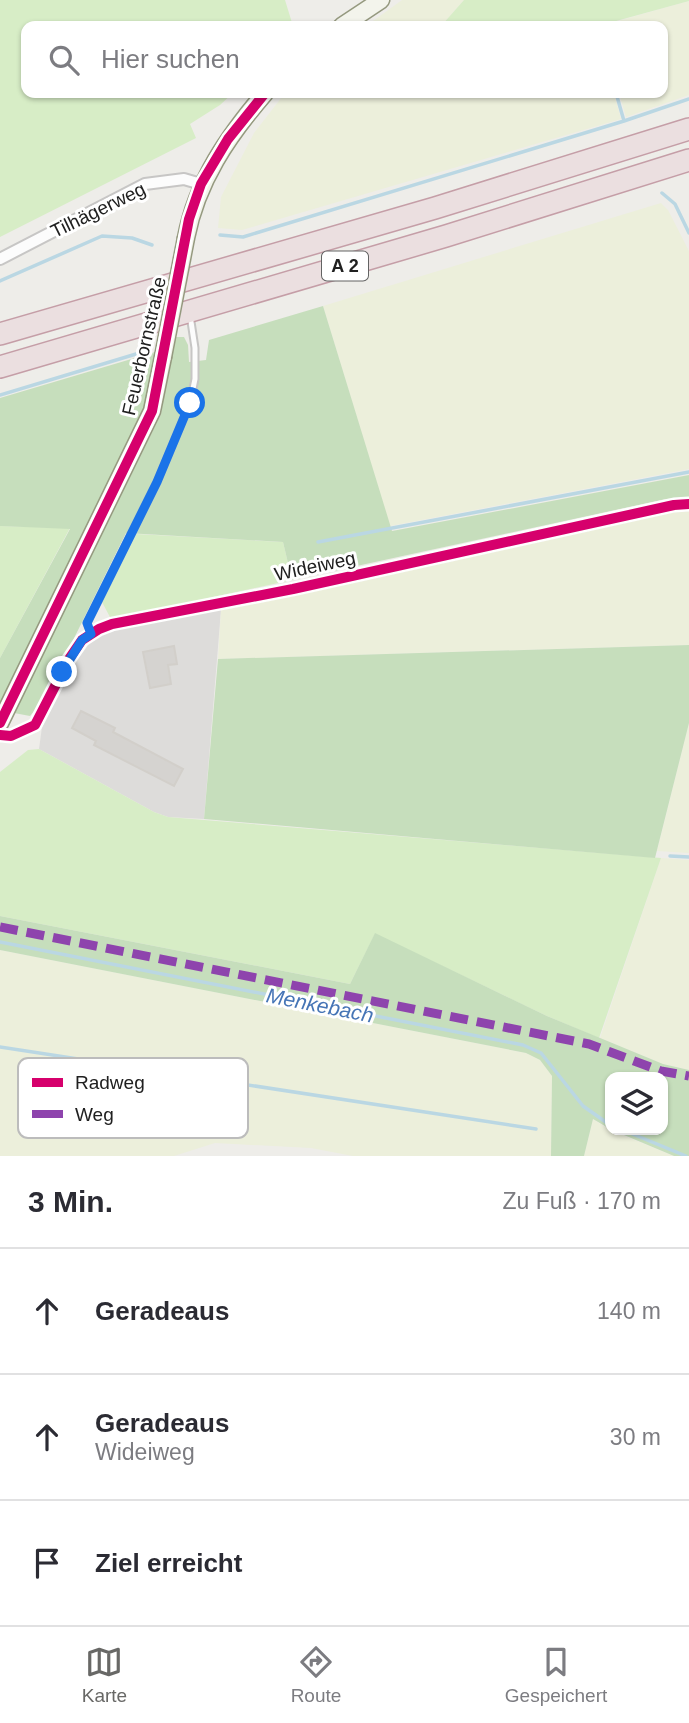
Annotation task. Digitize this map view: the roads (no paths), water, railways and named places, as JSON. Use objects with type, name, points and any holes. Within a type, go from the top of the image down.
[{"type":"highway","name":"A 2","points":[[0,334],[448,205],[689,129]]},
{"type":"highway","name":"A 2","points":[[0,367],[620,184],[689,160]]},
{"type":"street","points":[[350,21],[381,0]]},
{"type":"street","name":"Feuerbornstraße","points":[[0,723],[152,411],[186,238],[201,184],[228,139],[261,98]]},
{"type":"street","name":"Tilhägerweg","points":[[0,260],[145,184],[184,179],[201,184]]},
{"type":"street","name":"Wideiweg","points":[[0,735],[11,736],[35,725],[69,659],[82,640],[112,624],[293,589],[674,505],[689,504]]},
{"type":"lane","points":[[91,634],[87,623],[157,482],[190,403],[195,379],[195,348],[189,312]]},
{"type":"waterway","points":[[617,98],[624,121]]},
{"type":"waterway","points":[[220,235],[243,237],[689,99]]},
{"type":"waterway","points":[[662,193],[675,204],[689,233]]},
{"type":"waterway","points":[[0,281],[102,236],[132,238],[152,245]]},
{"type":"waterway","points":[[0,395],[146,351]]},
{"type":"waterway","points":[[318,542],[689,472]]},
{"type":"waterway","points":[[670,856],[689,857]]},
{"type":"waterway","name":"Menkebach","points":[[0,942],[523,1045],[541,1053],[583,1106],[605,1121]]},
{"type":"waterway","points":[[0,1047],[72,1058]]},
{"type":"waterway","points":[[248,1085],[536,1129]]},
{"type":"waterway","name":"Menkebach","points":[[635,1135],[686,1156]]}]
